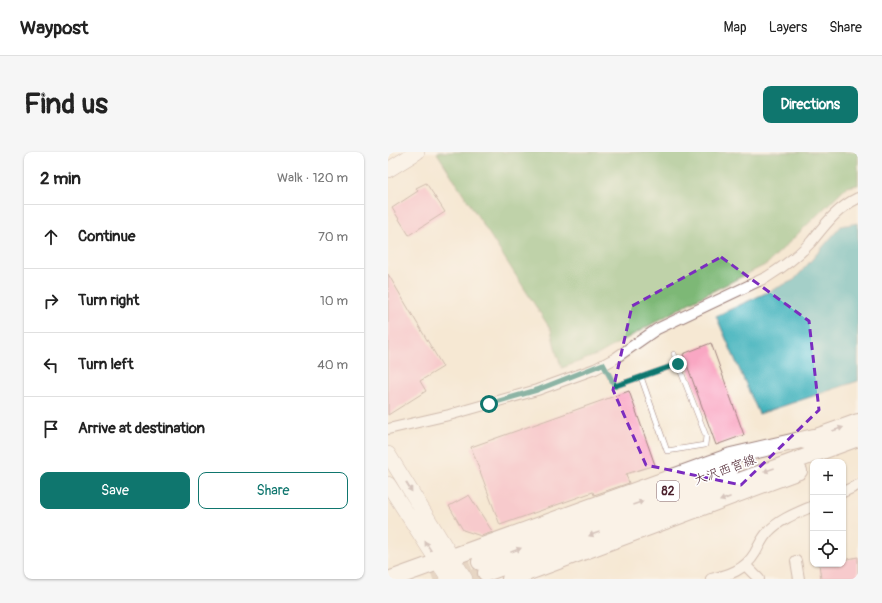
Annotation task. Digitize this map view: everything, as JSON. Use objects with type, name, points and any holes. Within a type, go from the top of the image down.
[{"type":"main road","name":"大沢西宮線","points":[[858,422],[627,506],[512,552],[483,568],[858,439]]},
{"type":"main road","points":[[391,579],[731,456],[814,437]]},
{"type":"main road","points":[[822,459],[858,439]]},
{"type":"main road","points":[[510,579],[810,466]]},
{"type":"street","points":[[388,170],[417,152]]},
{"type":"street","points":[[388,429],[449,415],[537,390],[614,359],[657,330],[767,277],[784,266],[810,243],[835,213],[858,198]]},
{"type":"street","points":[[388,454],[445,559],[449,579]]},
{"type":"street","points":[[388,484],[445,559],[465,579]]},
{"type":"street","points":[[846,491],[858,485]]},
{"type":"street","points":[[711,579],[740,569],[754,554],[764,537],[774,526],[780,521],[810,507]]},
{"type":"street","points":[[796,561],[799,579]]},
{"type":"street","points":[[745,565],[759,579]]},
{"type":"lane","points":[[642,377],[667,451],[705,445],[706,436],[674,354]]},
{"type":"lane","points":[[603,364],[615,386],[678,364]]},
{"type":"highlighted area","points":[[721,257],[809,321],[819,410],[741,485],[646,465],[613,390],[632,306]]},
{"type":"green space","points":[[858,152],[858,185],[846,187],[767,264],[691,302],[599,354],[562,368],[556,352],[551,330],[437,153]]},
{"type":"water","points":[[858,223],[858,381],[759,414],[716,316],[794,280],[841,226]]},
{"type":"building","points":[[426,183],[445,212],[409,235],[392,208],[418,191],[416,188]]},
{"type":"building","points":[[388,274],[443,367],[420,381],[426,391],[388,415]]},
{"type":"building","points":[[711,343],[744,435],[716,445],[683,354]]},
{"type":"building","points":[[629,391],[655,465],[626,474],[629,483],[594,495],[593,492],[500,525],[471,447]]},
{"type":"building","points":[[469,495],[493,532],[481,536],[463,530],[449,506]]},
{"type":"building","points":[[858,557],[858,579],[821,579],[819,567],[846,567],[846,559]]},
{"type":"tunnel","points":[[433,579],[480,562]]},
{"type":"tunnel","points":[[470,579],[486,573]]},
{"type":"route","points":[[489,404],[537,390],[595,369],[603,364],[615,386],[678,364]]}]
